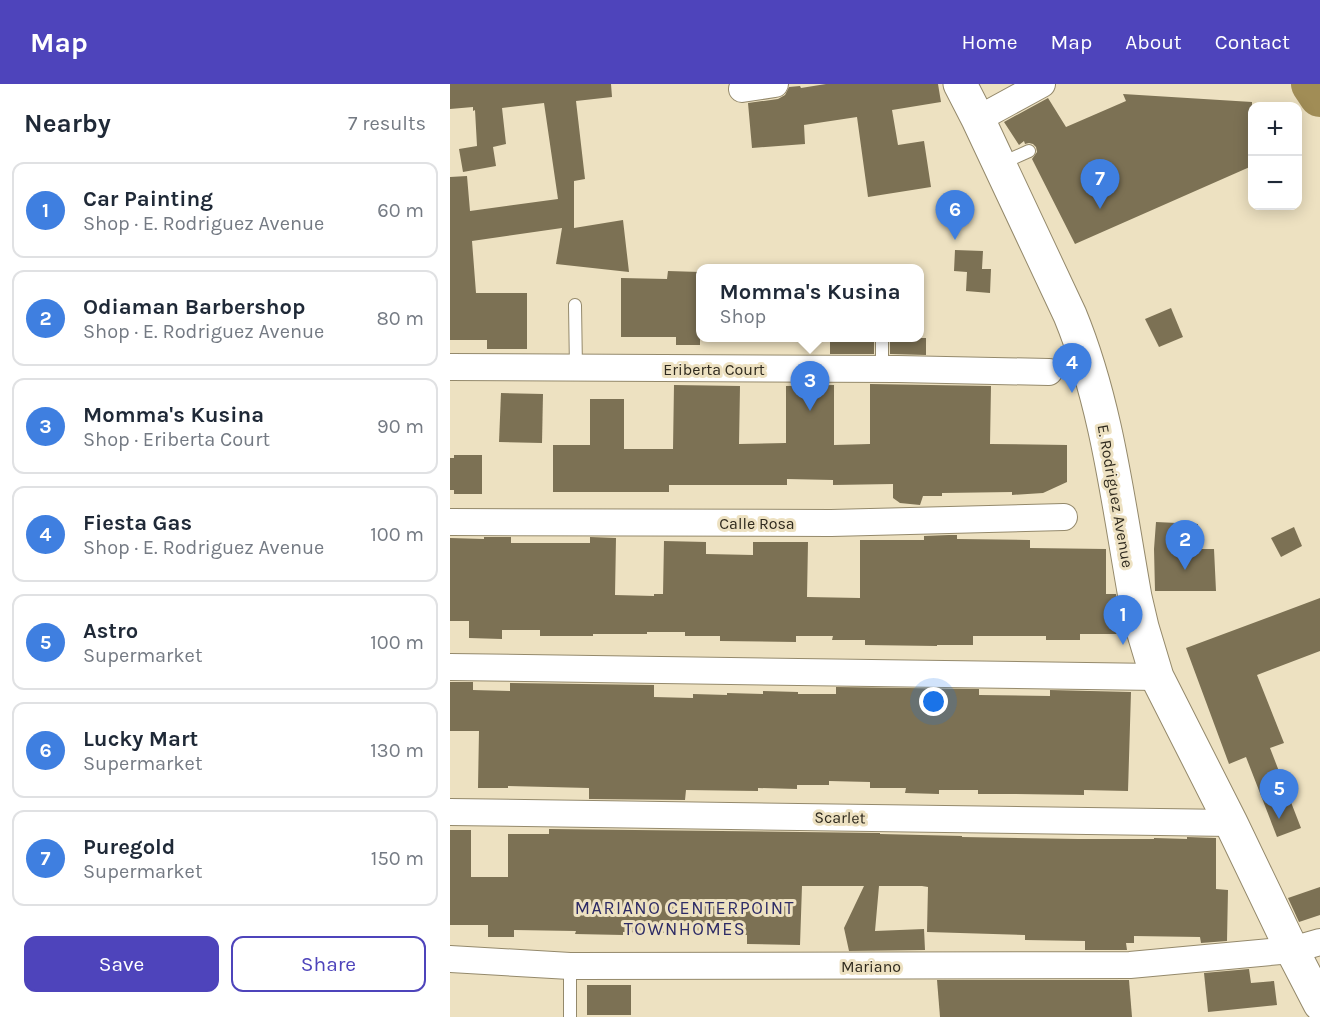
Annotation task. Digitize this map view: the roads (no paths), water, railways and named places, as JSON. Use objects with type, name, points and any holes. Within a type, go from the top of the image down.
[{"type":"main road","name":"E. Rodriguez Avenue","points":[[960,84],[1070,315],[1091,372],[1109,451],[1135,597],[1157,677],[1231,823],[1306,946],[1320,1004]]},
{"type":"street","points":[[742,89],[775,84]]},
{"type":"street","points":[[978,119],[1042,84]]},
{"type":"street","name":"Eriberta Court","points":[[450,367],[1049,372]]},
{"type":"street","name":"Calle Rosa","points":[[450,522],[831,523],[1064,517]]},
{"type":"street","points":[[450,667],[1157,677]]},
{"type":"street","name":"Scarlet","points":[[450,812],[1231,823]]},
{"type":"street","name":"Mariano","points":[[450,959],[570,966],[1130,965],[1306,946]]},
{"type":"lane","points":[[999,167],[1030,154]]},
{"type":"lane","points":[[575,306],[576,369]]},
{"type":"lane","points":[[882,342],[882,369]]},
{"type":"lane","points":[[570,966],[570,1017]]},
{"type":"waterway","points":[[1312,84],[1320,96]]},
{"type":"place","name":"Puregold","points":[[1100,209]]},
{"type":"place","name":"Lucky Mart","points":[[955,240]]},
{"type":"place","name":"Fiesta Gas","points":[[1072,393]]},
{"type":"place","name":"Momma's Kusina","points":[[810,411]]},
{"type":"place","name":"Odiaman Barbershop","points":[[1185,570]]},
{"type":"place","name":"Car Painting","points":[[1123,645]]},
{"type":"place","name":"Astro","points":[[1279,819]]},
{"type":"district","name":"MARIANO CENTERPOINT TOWNHOMES","points":[[685,918]]}]
